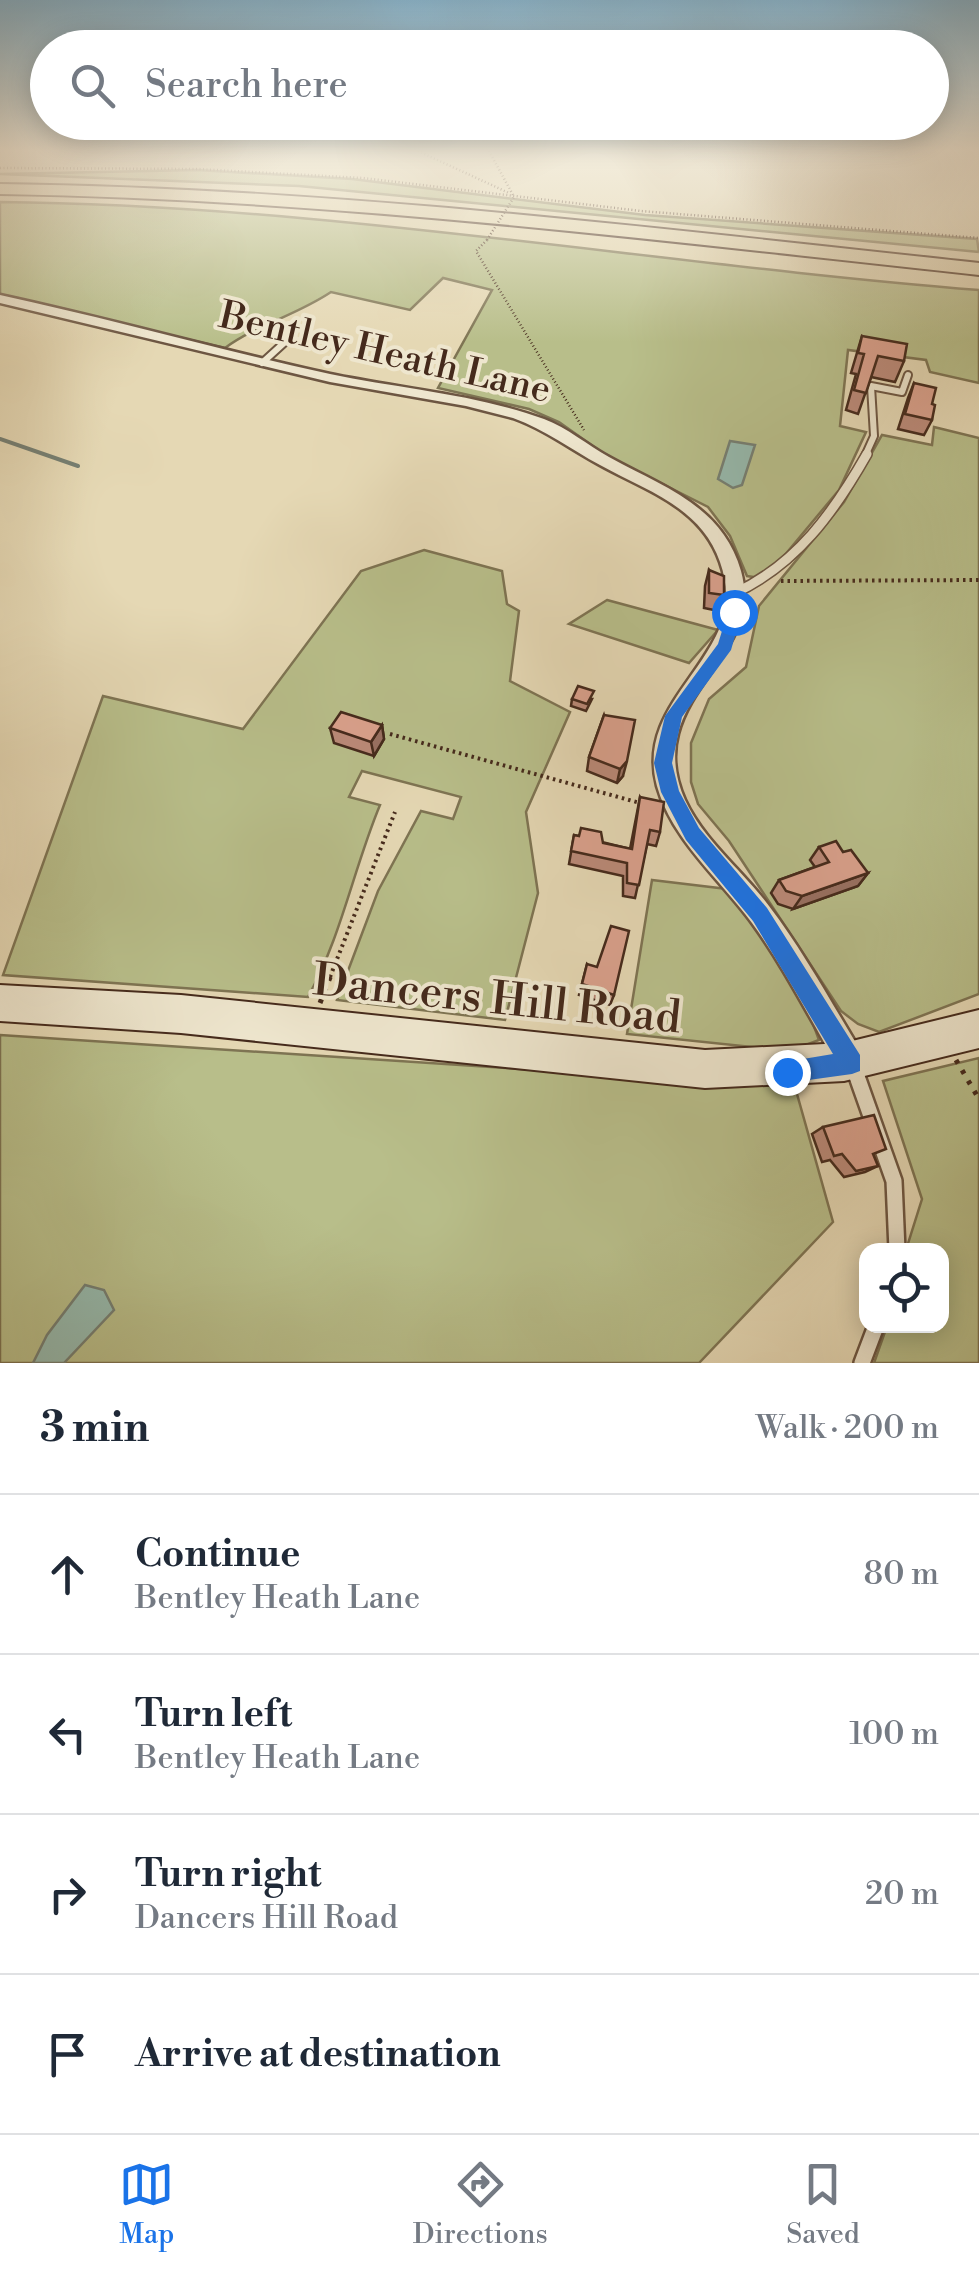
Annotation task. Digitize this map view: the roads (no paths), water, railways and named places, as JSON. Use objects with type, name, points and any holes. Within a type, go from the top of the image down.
[{"type":"highway","points":[[444,215],[979,269]]},
{"type":"highway","points":[[540,215],[979,258]]},
{"type":"street","name":"Bentley Heath Lane","points":[[0,299],[262,363],[506,412],[554,429],[695,509],[721,544],[734,575],[734,593],[725,646],[674,716],[663,763],[693,834],[760,914],[852,1063]]},
{"type":"street","name":"Dancers Hill Road","points":[[0,1003],[181,1014],[706,1069],[787,1072],[852,1063],[962,1035]]},
{"type":"lane","points":[[262,363],[285,342]]},
{"type":"lane","points":[[734,593],[766,581],[852,482],[876,433],[866,402],[872,386],[902,392],[908,374]]},
{"type":"lane","points":[[852,1063],[895,1186],[901,1229],[898,1243]]},
{"type":"lane","points":[[862,1363],[873,1333]]},
{"type":"water","points":[[730,441],[755,445],[742,485],[733,488],[718,479]]},
{"type":"water","points":[[85,1285],[104,1290],[114,1310],[64,1363],[33,1363],[47,1335]]},
{"type":"waterway","points":[[0,439],[78,466]]}]
